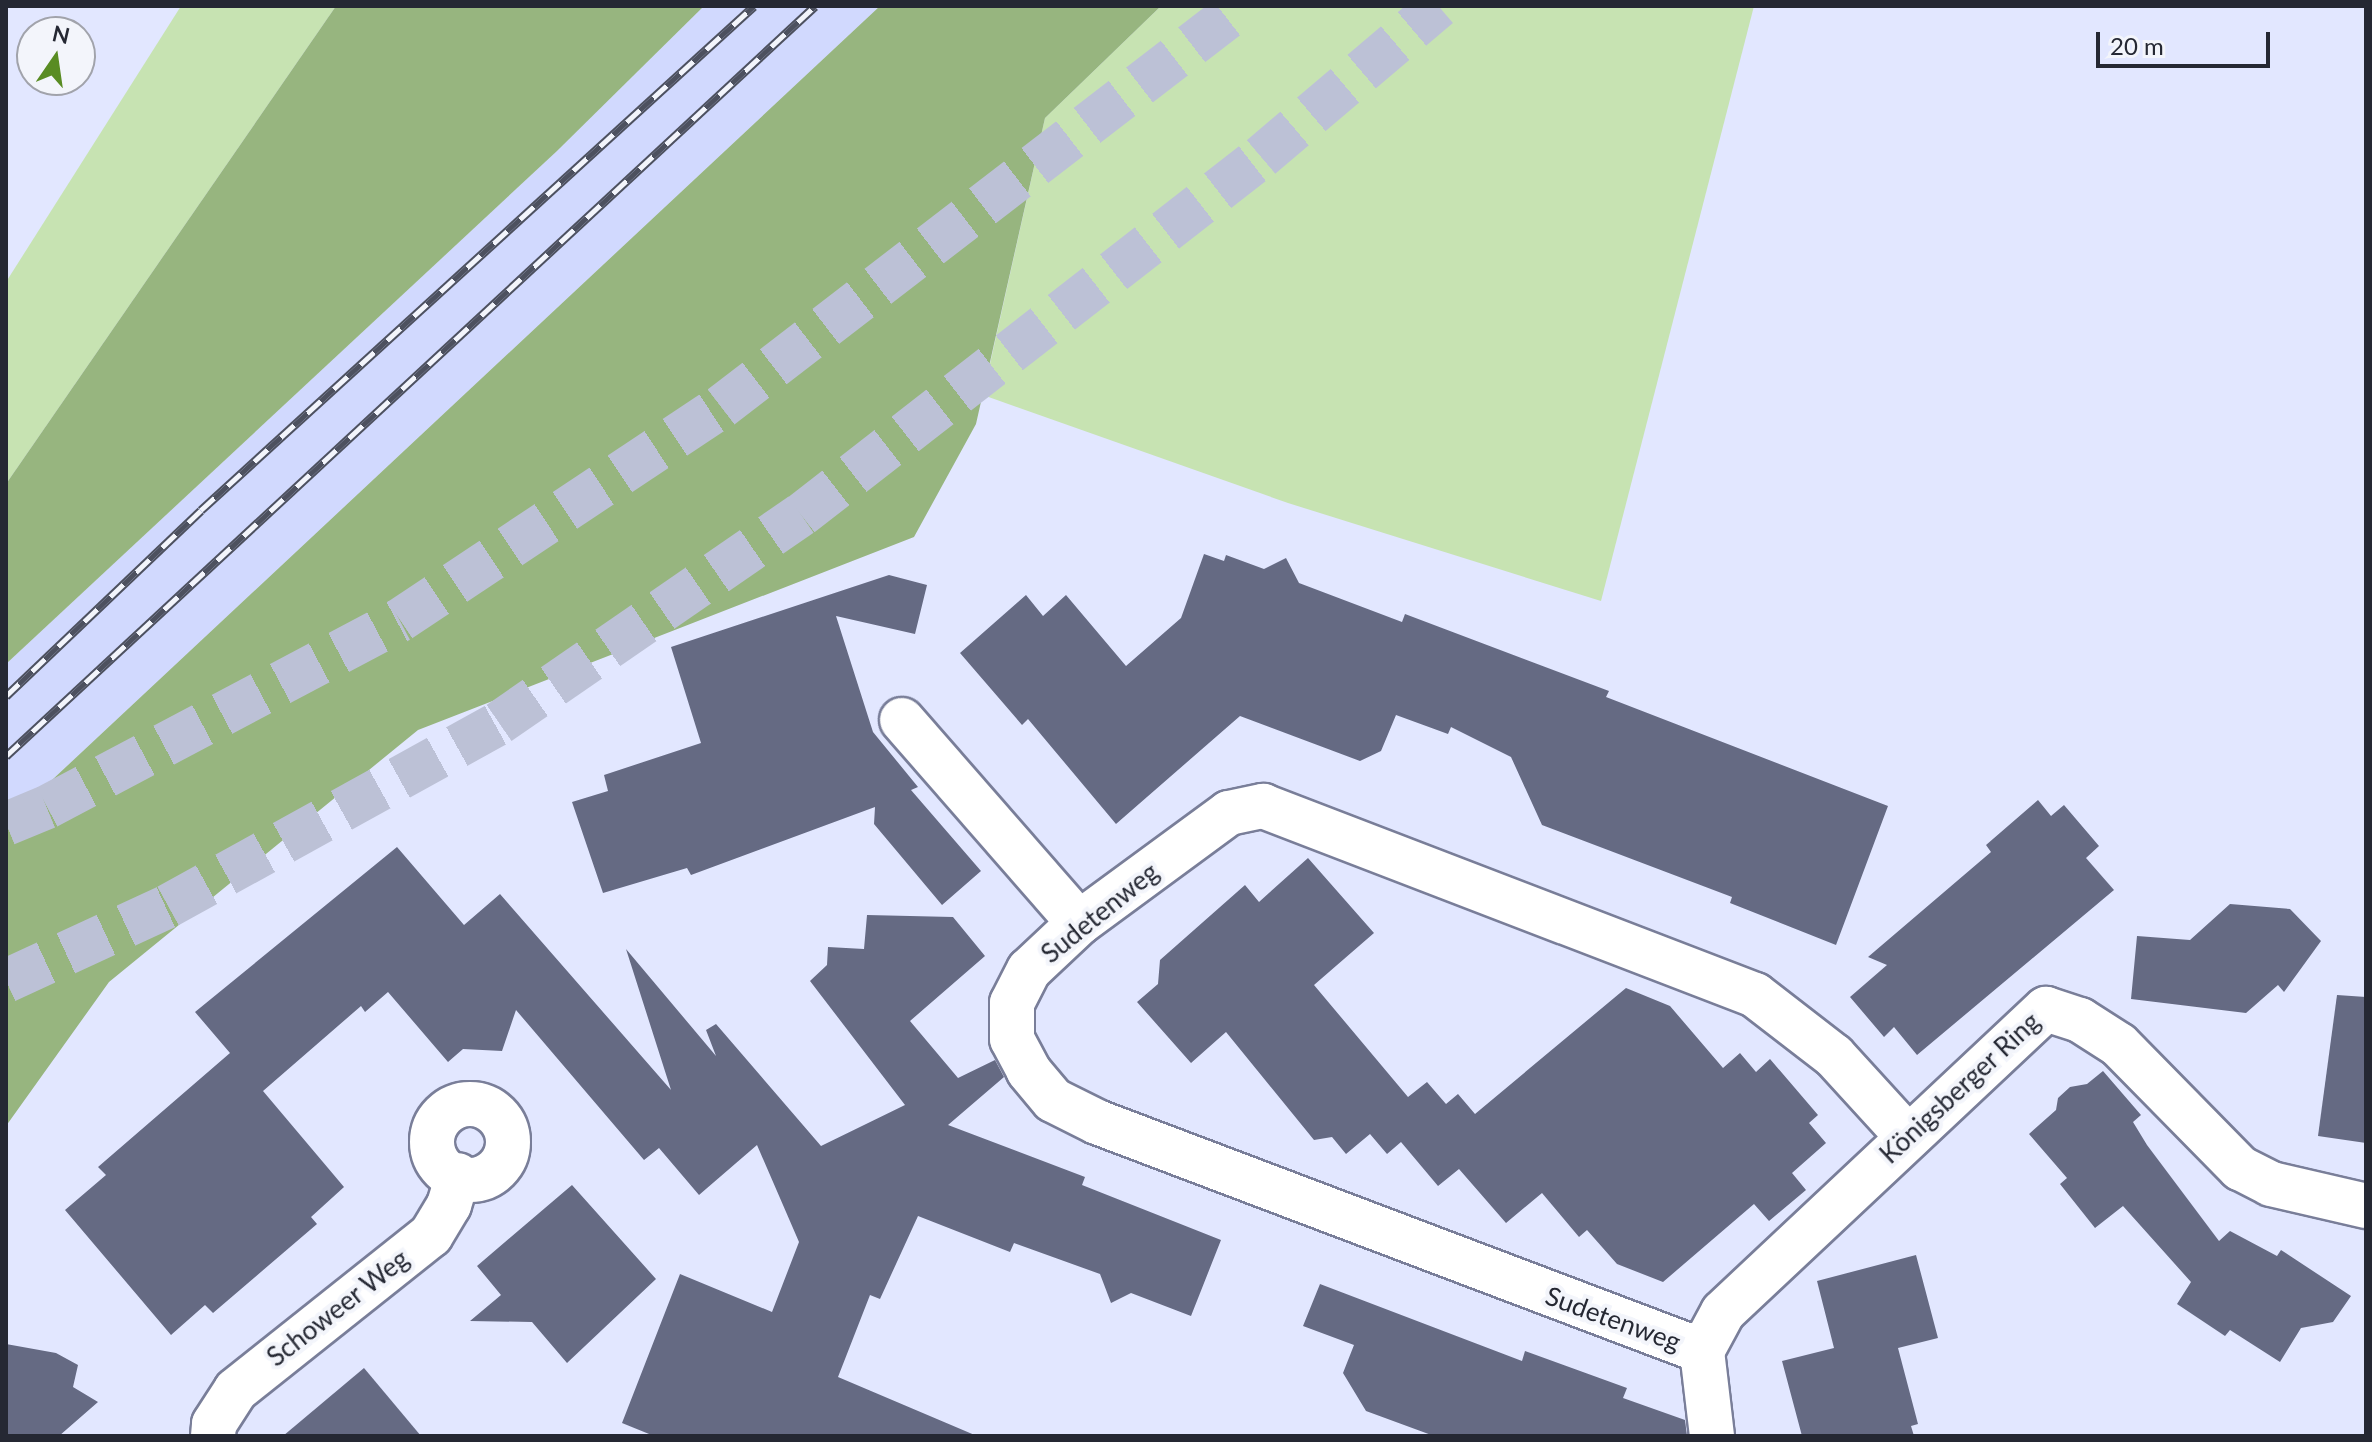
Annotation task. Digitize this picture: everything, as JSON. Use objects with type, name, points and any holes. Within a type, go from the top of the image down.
[{"type":"street","points":[[902,720],[1079,923]]},
{"type":"street","name":"Sudetenweg","points":[[1702,1351],[1111,1127],[1053,1100],[1029,1071],[1012,1039],[1012,1003],[1029,970],[1079,923],[1229,813],[1263,806],[1755,995],[1834,1056],[1908,1137]]},
{"type":"street","name":"Königsberger Ring","points":[[1702,1351],[1723,1312],[2046,1009],[2080,1020],[2119,1045],[2240,1168],[2271,1184],[2366,1206]]},
{"type":"street","name":"Schoweer Weg","points":[[213,1436],[214,1424],[236,1390],[431,1235],[449,1205],[458,1175]]},
{"type":"street","points":[[1702,1351],[1712,1436]]},
{"type":"shaded area","points":[[704,6],[880,6],[6,823],[6,664],[557,151]]},
{"type":"green space","points":[[181,6],[336,6],[6,484],[6,282]]},
{"type":"green space","points":[[336,6],[704,6],[557,151],[6,664],[6,484]]},
{"type":"green space","points":[[880,6],[1161,6],[1045,118],[976,424],[914,537],[418,730],[109,982],[6,1126],[6,823]]},
{"type":"green space","points":[[1161,6],[1754,6],[1601,601],[1288,503],[983,395],[1045,118]]},
{"type":"building","points":[[1204,554],[1224,561],[1226,555],[1264,569],[1286,558],[1299,583],[1402,622],[1405,614],[1609,691],[1606,697],[1888,806],[1836,945],[1730,903],[1732,897],[1542,825],[1511,757],[1451,727],[1448,734],[1396,715],[1381,751],[1360,761],[1240,716],[1116,824],[1028,719],[1022,725],[960,653],[1026,595],[1043,616],[1066,595],[1126,666],[1181,618]]},
{"type":"building","points":[[889,575],[927,585],[915,634],[836,616],[873,732],[918,787],[911,790],[981,871],[942,905],[874,824],[875,807],[691,875],[687,868],[603,893],[572,802],[608,791],[604,775],[701,743],[671,647]]},
{"type":"building","points":[[2038,800],[2051,816],[2064,805],[2099,846],[2086,858],[2114,890],[1917,1055],[1894,1027],[1884,1037],[1850,997],[1887,965],[1868,957],[1991,852],[1986,845]]},
{"type":"building","points":[[397,847],[464,925],[500,894],[671,1090],[626,949],[716,1056],[706,1030],[716,1024],[821,1146],[905,1105],[810,981],[827,965],[828,947],[864,949],[867,915],[953,917],[985,956],[910,1021],[958,1078],[995,1060],[1004,1077],[948,1125],[1085,1177],[1082,1185],[1221,1240],[1191,1316],[1131,1293],[1111,1303],[1100,1274],[1014,1243],[1010,1252],[918,1216],[880,1299],[870,1295],[838,1377],[977,1436],[654,1436],[622,1423],[680,1274],[772,1312],[799,1242],[757,1145],[699,1195],[659,1148],[644,1160],[516,1010],[502,1051],[463,1049],[448,1062],[388,992],[365,1012],[361,1006],[263,1091],[344,1187],[311,1217],[317,1224],[213,1313],[205,1305],[171,1335],[65,1210],[106,1175],[98,1167],[230,1053],[195,1012]]},
{"type":"building","points":[[1308,858],[1374,933],[1314,985],[1408,1097],[1427,1082],[1446,1104],[1458,1094],[1475,1114],[1626,988],[1670,1006],[1723,1068],[1740,1053],[1756,1072],[1770,1059],[1818,1115],[1809,1123],[1826,1143],[1792,1173],[1806,1190],[1769,1221],[1754,1204],[1663,1282],[1617,1264],[1587,1230],[1579,1237],[1542,1193],[1506,1223],[1459,1169],[1438,1186],[1401,1142],[1387,1154],[1370,1134],[1346,1154],[1332,1137],[1314,1140],[1226,1032],[1191,1063],[1137,1002],[1158,984],[1160,960],[1245,885],[1259,902]]},
{"type":"building","points":[[2230,904],[2290,909],[2321,941],[2284,992],[2278,985],[2246,1013],[2131,999],[2137,936],[2190,940]]},
{"type":"building","points":[[2337,995],[2366,997],[2366,1143],[2318,1136]]},
{"type":"building","points":[[2103,1071],[2141,1115],[2133,1122],[2147,1145],[2219,1241],[2230,1231],[2277,1256],[2281,1250],[2351,1296],[2333,1322],[2301,1328],[2280,1362],[2230,1330],[2225,1336],[2177,1304],[2191,1282],[2123,1206],[2095,1228],[2060,1184],[2067,1178],[2029,1134],[2056,1110],[2058,1098],[2070,1087],[2087,1084]]},
{"type":"building","points":[[572,1185],[656,1279],[567,1363],[532,1322],[470,1321],[501,1295],[477,1266]]},
{"type":"building","points":[[1916,1255],[1938,1338],[1898,1348],[1918,1424],[1911,1426],[1914,1436],[1802,1436],[1782,1361],[1834,1348],[1817,1281]]},
{"type":"building","points":[[1320,1284],[1522,1361],[1525,1351],[1627,1388],[1623,1398],[1685,1420],[1687,1436],[1434,1436],[1366,1411],[1343,1373],[1354,1345],[1303,1326]]},
{"type":"building","points":[[6,1344],[56,1353],[78,1365],[73,1387],[98,1402],[59,1436],[6,1436]]},
{"type":"building","points":[[364,1368],[421,1436],[283,1436]]},
{"type":"tunnel","points":[[6,824],[47,807],[400,620],[721,407],[1242,6]]},
{"type":"tunnel","points":[[6,981],[168,906],[499,723],[801,515],[1261,157],[1439,6]]},
{"type":"railway","points":[[6,696],[201,510],[754,6]]},
{"type":"railway","points":[[6,756],[815,6]]}]
